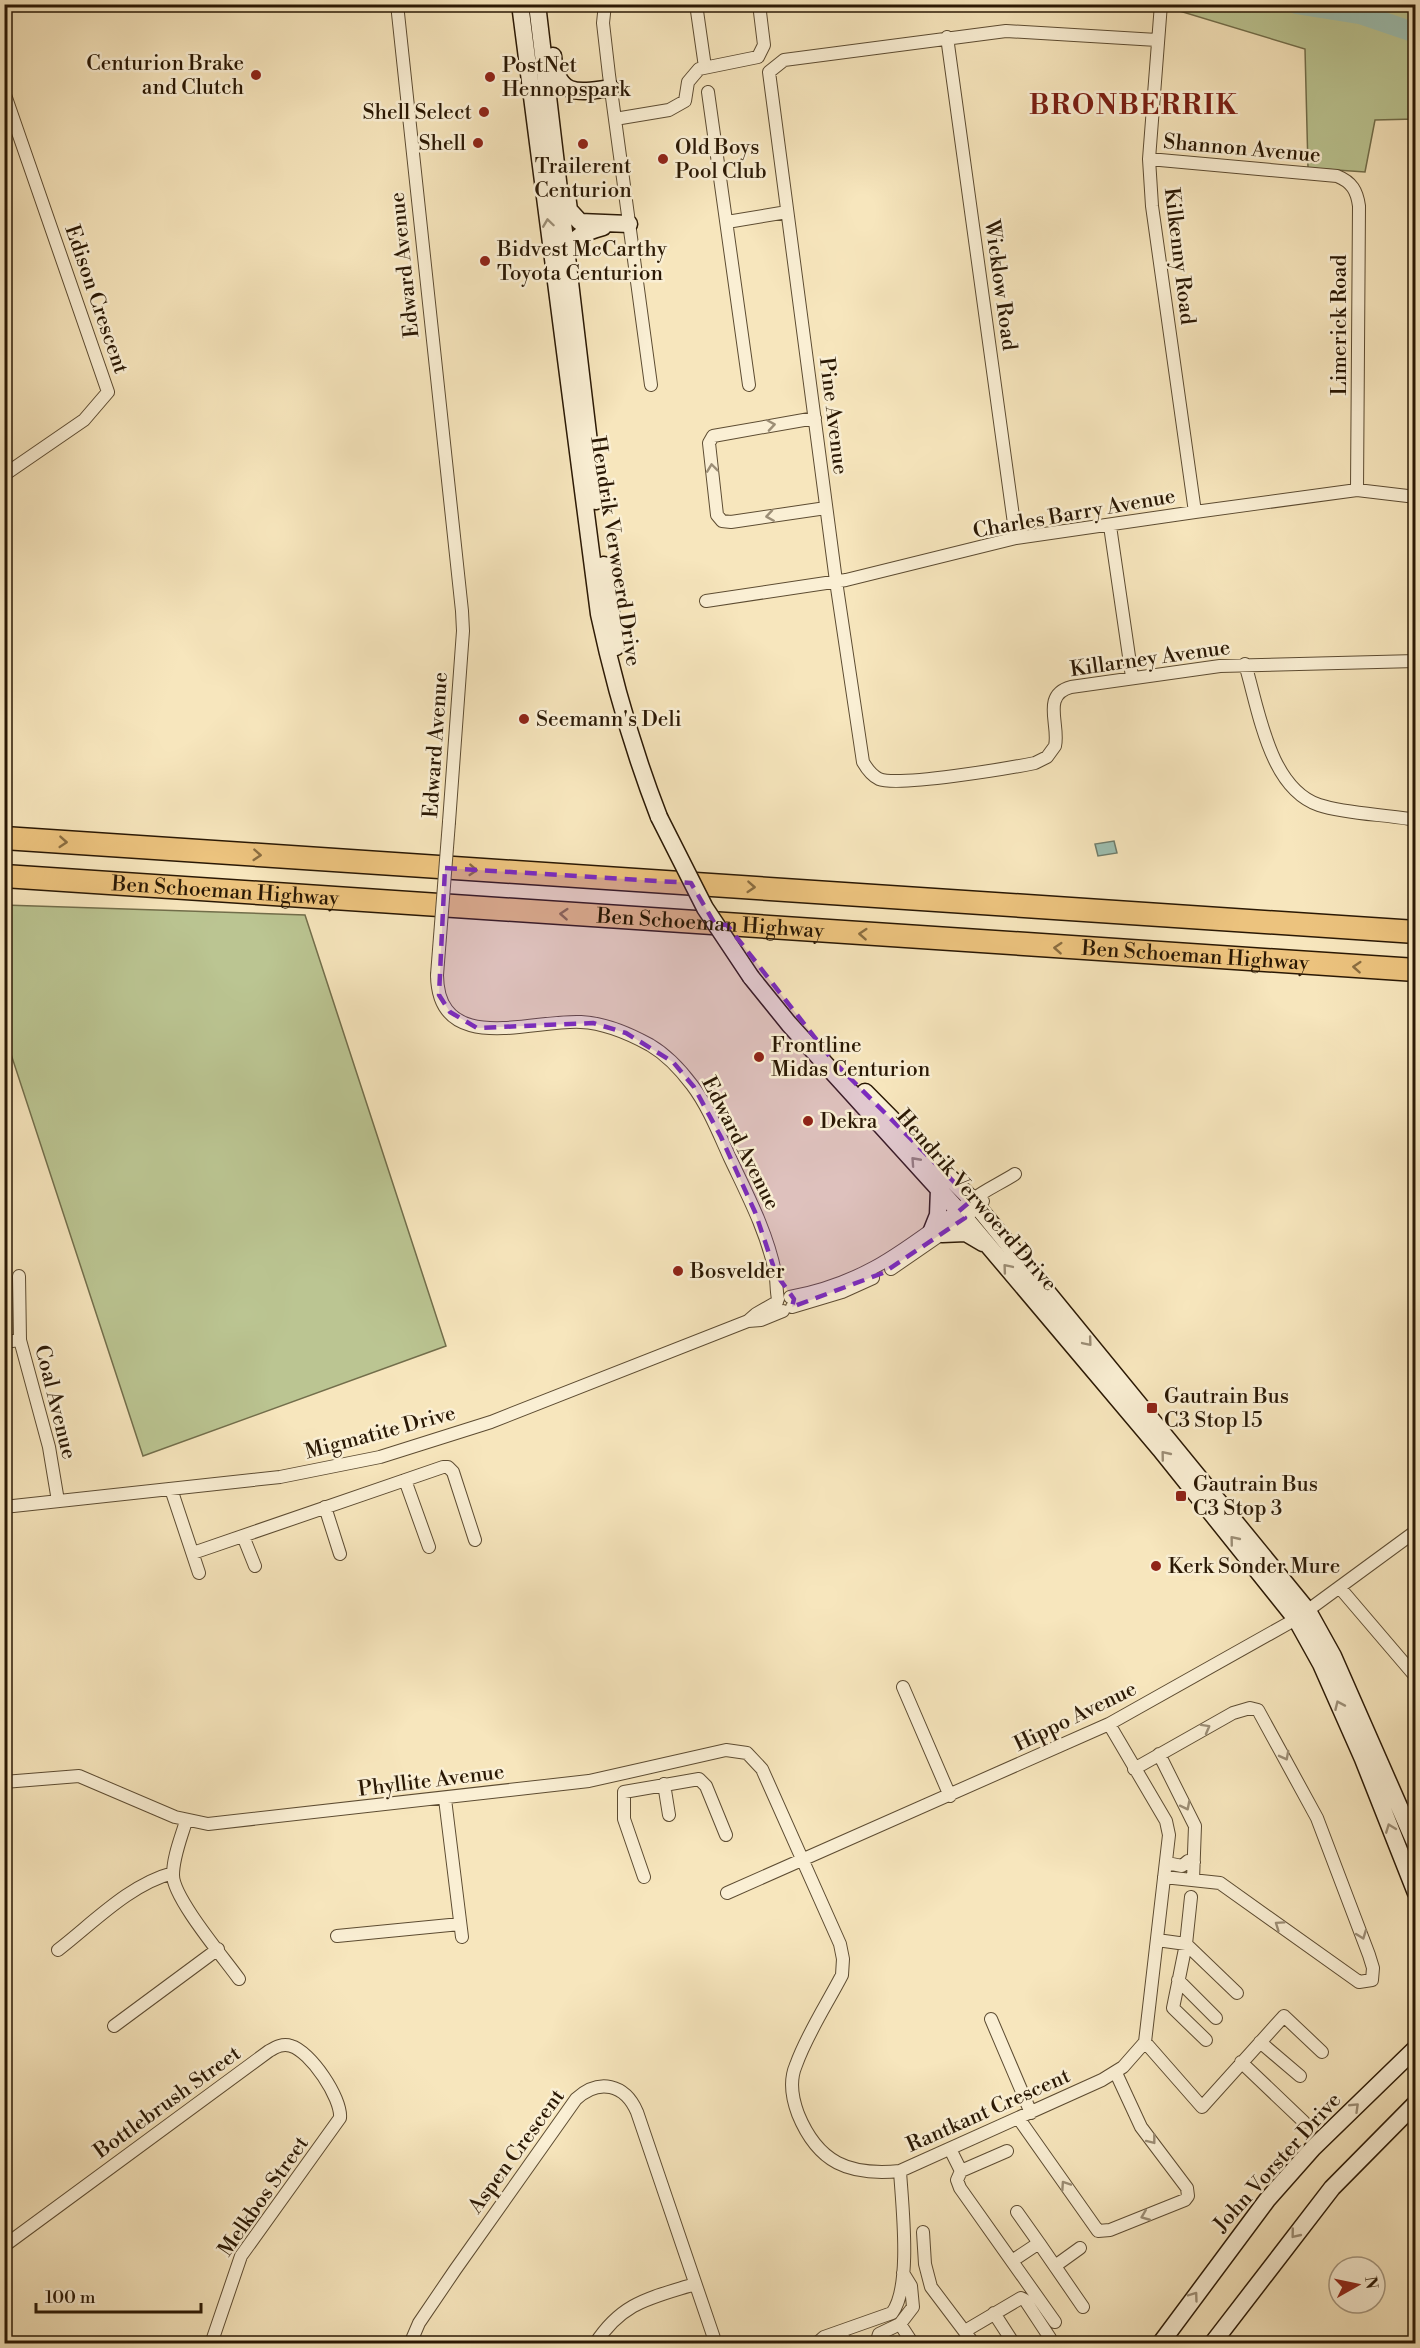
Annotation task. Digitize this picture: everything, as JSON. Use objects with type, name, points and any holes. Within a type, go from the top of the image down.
[{"type":"highway","name":"Ben Schoeman Highway","points":[[4,838],[1416,932]]},
{"type":"highway","name":"Ben Schoeman Highway","points":[[4,876],[1416,970]]},
{"type":"main road","name":"Hendrik Verwoerd Drive","points":[[520,4],[599,614],[616,694],[637,760],[705,908],[789,1024],[939,1189],[968,1209],[991,1248],[1302,1615],[1416,1893]]},
{"type":"main road","name":"Hendrik Verwoerd Drive","points":[[537,4],[619,674],[662,815]]},
{"type":"main road","points":[[544,4],[554,70],[560,82],[577,92],[611,88]]},
{"type":"main road","points":[[548,100],[562,160],[569,210],[580,222],[629,224]]},
{"type":"main road","points":[[566,255],[570,244],[578,236],[610,225]]},
{"type":"main road","name":"Hendrik Verwoerd Drive","points":[[755,974],[968,1209],[1302,1615],[1333,1656],[1416,1845]]},
{"type":"main road","points":[[939,1189],[937,1232],[966,1233],[991,1248]]},
{"type":"main road","name":"John Vorster Drive","points":[[1160,2343],[1267,2200],[1313,2148],[1416,2048]]},
{"type":"main road","points":[[1212,2343],[1332,2188],[1416,2103]]},
{"type":"street","name":"Edward Avenue","points":[[397,4],[463,631],[437,987],[450,1012],[467,1024],[484,1029],[500,1029],[569,1021],[593,1023],[626,1033],[651,1046],[673,1062],[694,1087],[721,1137],[755,1212],[784,1302]]},
{"type":"street","points":[[605,4],[603,23],[651,384]]},
{"type":"street","points":[[696,4],[705,67]]},
{"type":"street","points":[[615,119],[669,110],[681,105],[685,101],[691,76],[705,67],[758,57],[764,45],[759,4]]},
{"type":"street","name":"Kilkenny Road","points":[[1161,4],[1149,159],[1152,206],[1195,512]]},
{"type":"street","points":[[947,38],[1006,31],[1157,40]]},
{"type":"street","name":"Pine Avenue","points":[[879,779],[867,770],[861,755],[768,80],[772,68],[784,60],[947,38]]},
{"type":"street","name":"Wicklow Road","points":[[947,38],[1016,538]]},
{"type":"street","name":"Edison Crescent","points":[[4,92],[108,392],[84,420],[4,475]]},
{"type":"street","points":[[708,92],[749,385]]},
{"type":"street","name":"Shannon Avenue","points":[[1149,159],[1332,175]]},
{"type":"street","name":"Limerick Road","points":[[1332,175],[1352,185],[1359,206],[1357,490]]},
{"type":"street","points":[[727,222],[787,212]]},
{"type":"street","points":[[815,418],[712,436],[709,443],[717,515],[722,520],[730,522],[826,508]]},
{"type":"street","name":"Charles Barry Avenue","points":[[706,601],[836,581],[1016,538],[1357,490],[1416,497]]},
{"type":"street","points":[[1110,526],[1132,677]]},
{"type":"street","name":"Killarney Avenue","points":[[879,779],[901,781],[1041,760],[1055,746],[1053,707],[1060,692],[1132,677],[1245,664],[1416,661]]},
{"type":"street","points":[[1245,664],[1275,761],[1291,788],[1319,805],[1410,819]]},
{"type":"street","name":"Migmatite Drive","points":[[4,1507],[280,1477],[380,1457],[491,1422],[748,1322],[761,1320],[784,1302],[842,1292],[883,1274],[993,1188],[1015,1174]]},
{"type":"street","name":"Coal Avenue","points":[[19,1276],[20,1340],[49,1447],[58,1501]]},
{"type":"street","points":[[4,1342],[20,1340]]},
{"type":"street","points":[[193,1553],[442,1467],[448,1467],[475,1540]]},
{"type":"street","points":[[405,1480],[429,1547]]},
{"type":"street","points":[[171,1489],[199,1573]]},
{"type":"street","points":[[325,1507],[340,1554]]},
{"type":"street","name":"Hippo Avenue","points":[[727,1893],[1109,1724],[1302,1615],[1416,1531]]},
{"type":"street","points":[[243,1536],[255,1566]]},
{"type":"street","points":[[1340,1588],[1416,1677]]},
{"type":"street","points":[[903,1687],[950,1796]]},
{"type":"street","points":[[1134,1769],[1233,1713],[1251,1708],[1258,1710],[1318,1822],[1369,1955],[1373,1968],[1372,1980],[1359,1982],[1220,1883],[1164,1877]]},
{"type":"street","points":[[1109,1724],[1166,1821],[1169,1835],[1146,2042],[1202,2108],[1284,2016],[1323,2052]]},
{"type":"street","name":"Phyllite Avenue","points":[[4,1782],[79,1776],[186,1821],[223,1823],[445,1799],[627,1774],[726,1750],[747,1753],[762,1769],[804,1859]]},
{"type":"street","points":[[1160,1754],[1194,1821],[1193,1880]]},
{"type":"street","points":[[627,1774],[631,1791]]},
{"type":"street","points":[[644,1877],[623,1813],[623,1794],[664,1784],[701,1780],[726,1835]]},
{"type":"street","points":[[664,1784],[669,1815]]},
{"type":"street","points":[[337,1936],[461,1931],[445,1799]]},
{"type":"street","points":[[186,1821],[173,1873],[176,1891],[239,1979]]},
{"type":"street","name":"Rantkant Crescent","points":[[804,1859],[840,1944],[844,1967],[795,2065],[792,2093],[814,2145],[834,2162],[862,2171],[900,2171],[1019,2119],[1116,2073],[1146,2042]]},
{"type":"street","points":[[1167,1863],[1182,1866],[1188,1861],[1194,1862]]},
{"type":"street","points":[[58,1950],[124,1899],[156,1878],[173,1873]]},
{"type":"street","points":[[1191,1897],[1186,1944],[1173,2008],[1206,2040]]},
{"type":"street","points":[[1157,1940],[1186,1944],[1237,1993]]},
{"type":"street","points":[[114,2026],[218,1949]]},
{"type":"street","points":[[1178,1980],[1216,2018]]},
{"type":"street","points":[[991,2019],[1031,2113]]},
{"type":"street","points":[[1260,2042],[1300,2076]]},
{"type":"street","name":"Bottlebrush Street","points":[[4,2246],[276,2047],[288,2045],[302,2051],[333,2091],[340,2108]]},
{"type":"street","points":[[1242,2062],[1304,2122]]},
{"type":"street","points":[[1019,2119],[1098,2231],[1110,2230],[1185,2200],[1188,2196],[1187,2188],[1141,2127],[1116,2073]]},
{"type":"street","name":"Aspen Crescent","points":[[410,2343],[419,2323],[455,2270],[576,2099],[586,2090],[601,2085],[625,2093],[634,2104],[716,2343]]},
{"type":"street","name":"Melkbos Street","points":[[211,2343],[241,2256],[333,2130],[340,2118],[340,2108]]},
{"type":"street","points":[[950,2150],[961,2171]]},
{"type":"street","points":[[1007,2151],[961,2171],[957,2180],[960,2188],[1055,2322]]},
{"type":"street","points":[[816,2343],[824,2337],[892,2313],[899,2297],[903,2268],[900,2171]]},
{"type":"street","points":[[1017,2212],[1083,2307]]},
{"type":"street","points":[[923,2232],[925,2264],[932,2288],[975,2343]]},
{"type":"street","points":[[1012,2261],[1039,2244]]},
{"type":"street","points":[[1055,2266],[1080,2248]]},
{"type":"street","points":[[903,2268],[925,2264]]},
{"type":"street","points":[[876,2343],[879,2334],[900,2324],[913,2307],[911,2286],[903,2268]]},
{"type":"street","points":[[595,2343],[614,2317],[628,2308],[695,2284]]},
{"type":"street","points":[[965,2331],[1017,2298],[1026,2300],[1050,2338]]},
{"type":"street","points":[[994,2313],[1014,2343]]},
{"type":"street","points":[[900,2324],[913,2343]]},
{"type":"street","points":[[840,2332],[847,2343]]},
{"type":"highlighted area","points":[[445,868],[691,883],[715,924],[727,925],[834,1062],[972,1200],[959,1211],[965,1218],[883,1273],[792,1307],[794,1299],[776,1274],[755,1212],[721,1137],[694,1087],[673,1062],[626,1033],[593,1023],[477,1028],[450,1012],[439,995]]},
{"type":"green space","points":[[1176,4],[1415,5],[1415,119],[1375,120],[1365,172],[1308,168],[1305,49],[1176,10]]},
{"type":"green space","points":[[4,905],[305,915],[446,1346],[143,1456],[5,1036]]},
{"type":"shaded area","points":[[1114,841],[1117,853],[1098,856],[1095,844]]},
{"type":"waterway","points":[[1297,4],[1360,14],[1416,33]]},
{"type":"place","name":"Centurion Brake and Clutch","points":[[256,75]]},
{"type":"place","name":"PostNet Hennopspark","points":[[490,77]]},
{"type":"place","name":"Shell Select","points":[[484,112]]},
{"type":"place","name":"Shell","points":[[478,143]]},
{"type":"place","name":"Trailerent Centurion","points":[[583,144]]},
{"type":"place","name":"Old Boys Pool Club","points":[[663,159]]},
{"type":"place","name":"Bidvest McCarthy Toyota Centurion","points":[[485,261]]},
{"type":"place","name":"Seemann's Deli","points":[[524,719]]},
{"type":"place","name":"Frontline Midas Centurion","points":[[759,1057]]},
{"type":"place","name":"Dekra","points":[[808,1121]]},
{"type":"place","name":"Bosvelder","points":[[678,1271]]},
{"type":"place","name":"Gautrain Bus C3 Stop 15","points":[[1152,1408]]},
{"type":"place","name":"Gautrain Bus C3 Stop 3","points":[[1181,1496]]},
{"type":"place","name":"Kerk Sonder Mure","points":[[1156,1566]]},
{"type":"district","name":"BRONBERRIK","points":[[1134,105]]}]
